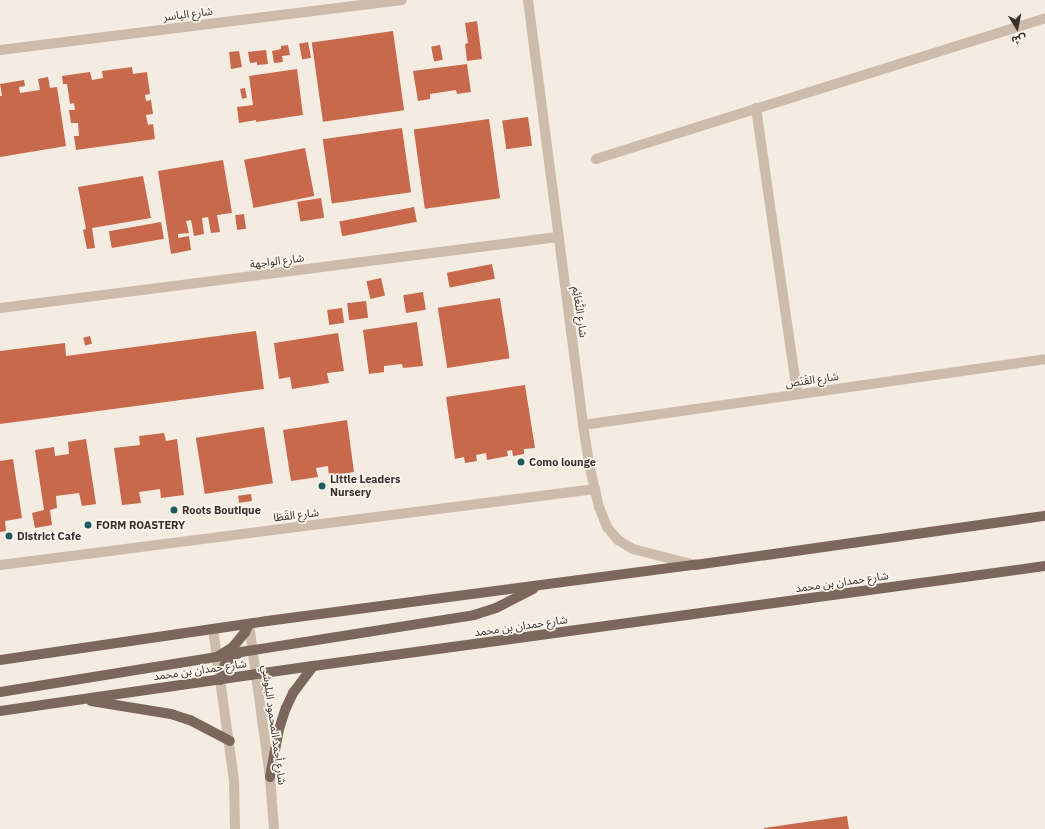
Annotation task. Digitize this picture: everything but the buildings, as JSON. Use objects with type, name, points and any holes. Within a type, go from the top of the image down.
[{"type":"main road","points":[[0,660],[249,624],[695,565],[1045,516]]},
{"type":"main road","name":"شارع حمدان بن محمد","points":[[0,711],[313,666],[1045,566]]},
{"type":"main road","points":[[220,680],[225,664],[232,657],[252,649],[474,615],[496,608],[537,586]]},
{"type":"main road","points":[[0,692],[216,657],[233,647],[249,624]]},
{"type":"main road","points":[[270,777],[279,729],[286,708],[293,693],[313,666]]},
{"type":"main road","points":[[81,699],[170,714],[190,720],[230,741]]},
{"type":"street","name":"شارع الياسر","points":[[0,50],[399,0]]},
{"type":"street","name":"شارع النَّعَائِم","points":[[528,0],[583,424],[599,507],[607,526],[618,540],[633,549],[695,565]]},
{"type":"street","points":[[596,159],[1045,18]]},
{"type":"street","points":[[756,108],[797,394]]},
{"type":"street","name":"شارع الواجهة","points":[[0,308],[558,237]]},
{"type":"street","name":"شارع القَنَص","points":[[583,424],[1045,359]]},
{"type":"street","name":"شارع القَطَا","points":[[0,565],[595,489]]},
{"type":"street","name":"شارع أحمد المحمود البلوشي","points":[[249,624],[270,777],[274,829]]},
{"type":"street","points":[[213,629],[216,657],[230,741],[234,781],[235,829]]},
{"type":"place","name":"Como lounge","points":[[521,462]]},
{"type":"place","name":"Little Leaders Nursery","points":[[322,486]]},
{"type":"place","name":"Roots Boutique","points":[[174,510]]},
{"type":"place","name":"FORM ROASTERY","points":[[88,525]]},
{"type":"place","name":"District Cafe","points":[[9,536]]}]
